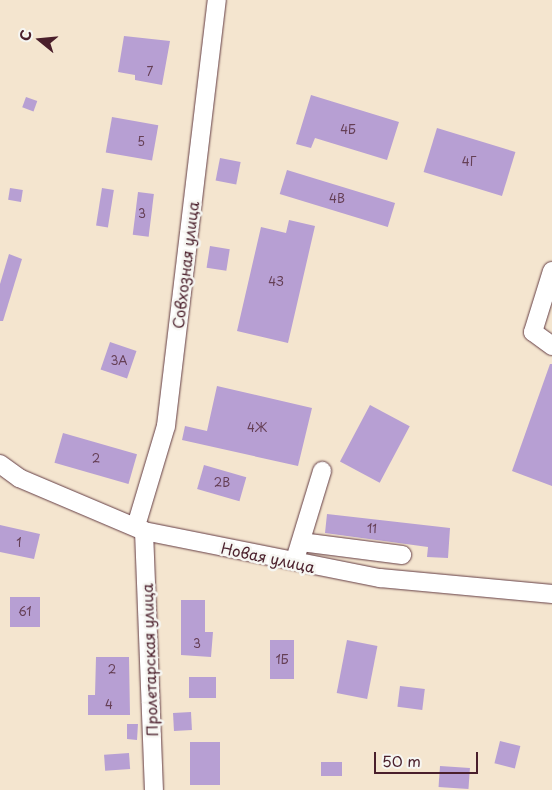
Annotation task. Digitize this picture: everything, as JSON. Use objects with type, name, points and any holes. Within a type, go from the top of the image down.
[{"type":"street","name":"Совхозная улица","points":[[140,529],[166,426],[217,0]]},
{"type":"street","points":[[552,271],[533,332],[552,346]]},
{"type":"street","name":"Новая улица","points":[[0,464],[19,478],[140,529],[294,563],[380,578],[552,594]]},
{"type":"street","points":[[294,563],[322,471]]},
{"type":"street","name":"Пролетарская улица","points":[[140,529],[154,790]]},
{"type":"street","points":[[301,542],[402,555]]},
{"type":"building","points":[[124,36],[170,41],[162,85],[135,80],[135,75],[118,72]]},
{"type":"building","points":[[311,95],[399,122],[387,160],[315,138],[311,148],[296,144]]},
{"type":"building","points":[[26,97],[37,101],[34,111],[22,107]]},
{"type":"building","points":[[112,117],[158,125],[152,161],[106,152]]},
{"type":"building","points":[[437,128],[515,152],[502,196],[424,172]]},
{"type":"building","points":[[220,158],[241,162],[236,185],[216,181]]},
{"type":"building","points":[[287,170],[395,203],[388,227],[280,194]]},
{"type":"building","points":[[10,188],[23,190],[21,202],[8,200]]},
{"type":"building","points":[[102,188],[114,190],[108,227],[96,226]]},
{"type":"building","points":[[138,192],[154,194],[149,237],[133,235]]},
{"type":"building","points":[[289,220],[315,226],[288,343],[237,331],[261,227],[286,233]]},
{"type":"building","points":[[210,246],[230,249],[226,271],[207,268]]},
{"type":"building","points":[[9,254],[22,259],[3,321],[0,321],[0,284]]},
{"type":"building","points":[[110,342],[136,351],[127,379],[101,369]]},
{"type":"building","points":[[550,364],[552,364],[552,486],[512,471]]},
{"type":"building","points":[[217,386],[312,408],[298,466],[182,440],[185,426],[207,431]]},
{"type":"building","points":[[370,405],[410,426],[380,483],[340,462]]},
{"type":"building","points":[[63,433],[137,454],[128,484],[54,463]]},
{"type":"building","points":[[204,465],[246,477],[239,501],[197,489]]},
{"type":"building","points":[[327,514],[450,528],[448,558],[427,557],[428,547],[325,533]]},
{"type":"building","points":[[0,525],[40,534],[34,559],[0,552]]},
{"type":"building","points":[[10,597],[40,597],[40,627],[10,627]]},
{"type":"building","points":[[181,600],[205,600],[205,632],[213,632],[211,657],[181,655]]},
{"type":"building","points":[[270,640],[294,640],[294,679],[270,679]]},
{"type":"building","points":[[347,640],[377,646],[367,699],[337,693]]},
{"type":"building","points":[[96,657],[129,657],[130,715],[88,715],[88,695],[95,695]]},
{"type":"building","points":[[189,677],[216,677],[216,698],[189,698]]},
{"type":"building","points":[[400,686],[425,689],[422,710],[397,707]]},
{"type":"building","points":[[191,712],[192,730],[174,731],[173,713]]},
{"type":"building","points":[[127,724],[138,724],[137,740],[127,739]]},
{"type":"building","points":[[500,741],[520,746],[515,768],[494,763]]},
{"type":"building","points":[[190,742],[220,742],[220,785],[190,785]]},
{"type":"building","points":[[129,753],[130,769],[105,771],[104,755]]},
{"type":"building","points":[[321,762],[342,762],[342,776],[321,776]]},
{"type":"building","points":[[440,766],[470,768],[468,789],[439,787]]}]
